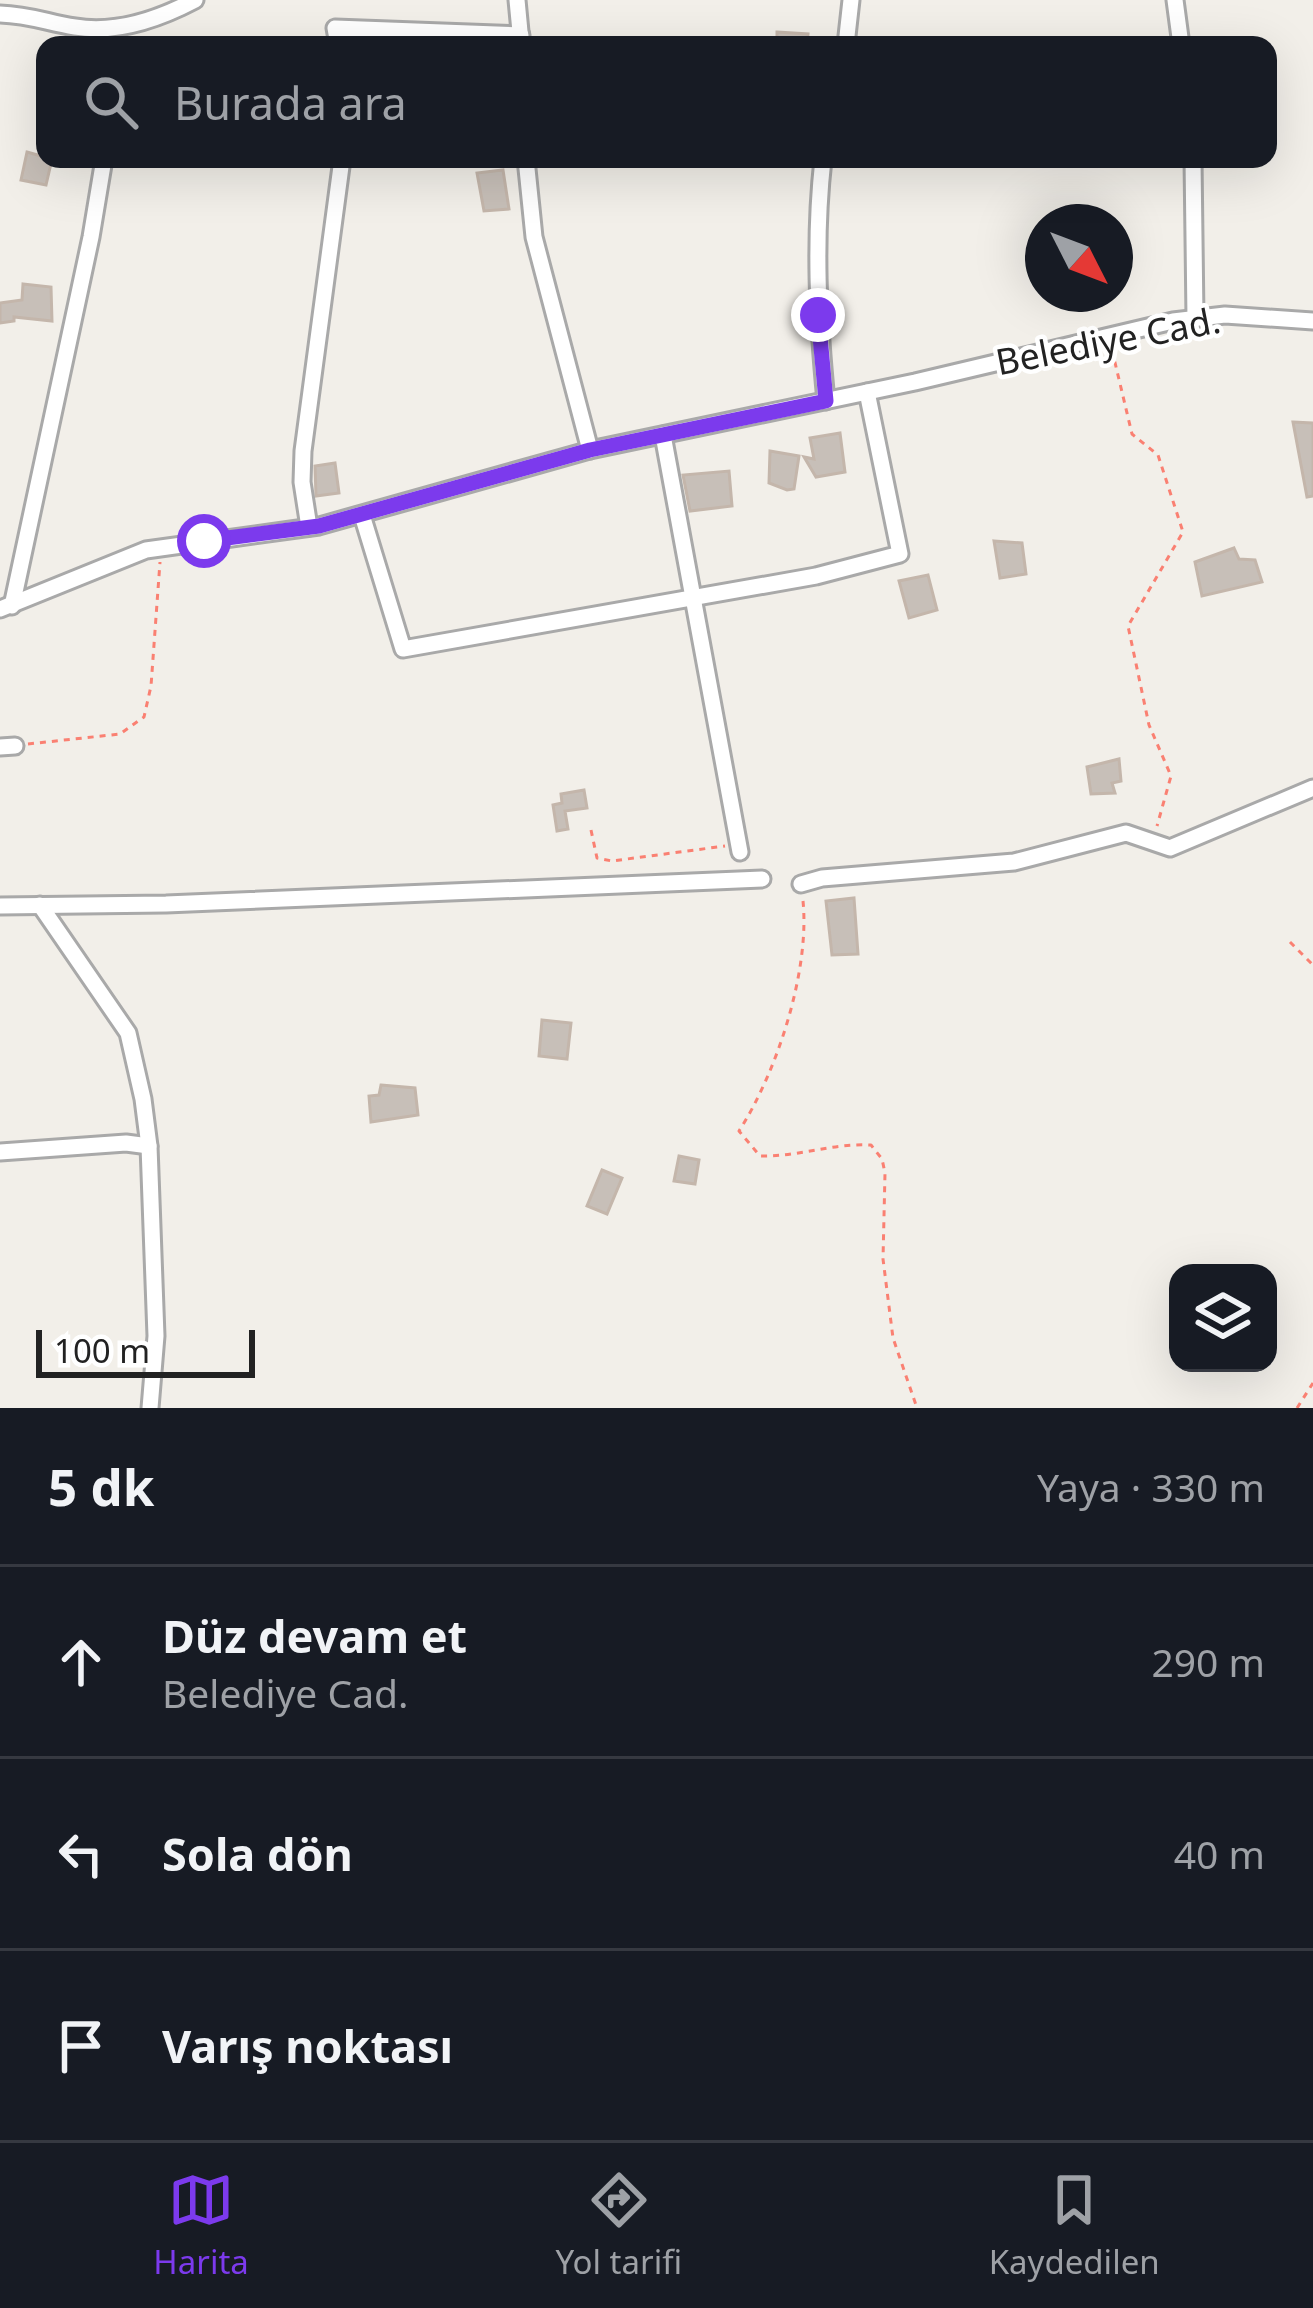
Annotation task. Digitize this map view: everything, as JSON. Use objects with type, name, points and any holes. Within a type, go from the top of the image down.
[{"type":"street","points":[[0,14],[36,16],[84,28],[127,27],[195,0]]},
{"type":"street","points":[[517,0],[521,36]]},
{"type":"street","points":[[847,36],[851,0]]},
{"type":"street","points":[[1175,0],[1180,36]]},
{"type":"street","points":[[126,36],[127,27]]},
{"type":"street","points":[[336,36],[335,28],[459,36]]},
{"type":"street","points":[[6,608],[102,168]]},
{"type":"street","points":[[309,527],[303,451],[341,168]]},
{"type":"street","points":[[527,168],[534,237],[590,450]]},
{"type":"street","points":[[822,168],[818,315],[826,401]]},
{"type":"street","points":[[1192,168],[1195,319]]},
{"type":"street","name":"Belediye Cad.","points":[[6,608],[101,566],[160,548],[309,527],[590,450],[1195,319],[1225,315],[1313,321]]},
{"type":"street","points":[[362,514],[404,649],[816,576],[900,554],[867,392]]},
{"type":"street","points":[[663,435],[740,848]]},
{"type":"street","points":[[801,884],[822,878],[1014,862],[1126,833],[1170,848],[1313,788]]},
{"type":"street","points":[[0,906],[762,879]]},
{"type":"street","points":[[40,905],[128,1033],[149,1146],[157,1336],[150,1408]]},
{"type":"street","points":[[0,1152],[126,1143],[149,1146]]},
{"type":"path","points":[[1108,337],[1132,434],[1158,455],[1183,532],[1128,626],[1149,724],[1171,776],[1152,842]]},
{"type":"path","points":[[7,746],[119,734],[145,717],[160,548]]},
{"type":"path","points":[[591,830],[597,858],[612,861],[740,848]]},
{"type":"path","points":[[801,884],[806,930],[786,1024],[756,1106],[739,1131],[760,1156],[783,1157],[851,1144],[871,1145],[882,1159],[883,1259],[893,1338],[917,1408]]},
{"type":"path","points":[[1290,942],[1313,965]]},
{"type":"path","points":[[1300,1407],[1313,1383]]},
{"type":"building","points":[[777,32],[808,34],[808,36],[777,36]]},
{"type":"building","points":[[27,152],[36,155],[36,168],[50,168],[46,185],[21,180]]},
{"type":"building","points":[[503,170],[509,209],[484,211],[477,173]]},
{"type":"building","points":[[23,284],[51,287],[52,321],[14,317],[14,321],[0,323],[0,303],[22,300]]},
{"type":"building","points":[[1293,422],[1313,423],[1313,496],[1307,497]]},
{"type":"building","points":[[840,433],[845,472],[816,477],[804,457],[814,459],[810,438]]},
{"type":"building","points":[[770,451],[799,456],[794,489],[769,483]]},
{"type":"building","points":[[335,463],[339,493],[316,496],[315,466]]},
{"type":"building","points":[[729,471],[732,506],[690,511],[683,475]]},
{"type":"building","points":[[994,541],[1022,543],[1026,574],[1000,578]]},
{"type":"building","points":[[1234,548],[1239,559],[1255,560],[1262,582],[1202,596],[1195,562]]},
{"type":"building","points":[[928,575],[937,610],[909,618],[899,581]]},
{"type":"building","points":[[1119,759],[1121,781],[1112,783],[1115,793],[1091,794],[1087,767]]},
{"type":"building","points":[[584,790],[587,808],[565,811],[568,829],[557,831],[553,805],[562,803],[561,794]]},
{"type":"building","points":[[854,898],[858,954],[832,955],[826,901]]},
{"type":"building","points":[[542,1020],[571,1023],[567,1059],[539,1056]]},
{"type":"building","points":[[381,1085],[415,1088],[418,1115],[371,1122],[369,1096],[379,1095]]},
{"type":"building","points":[[679,1156],[699,1160],[695,1184],[674,1181]]},
{"type":"building","points":[[602,1170],[622,1178],[607,1214],[587,1206]]},
{"type":"route","points":[[204,541],[319,526],[590,450],[826,401],[818,315]]}]
